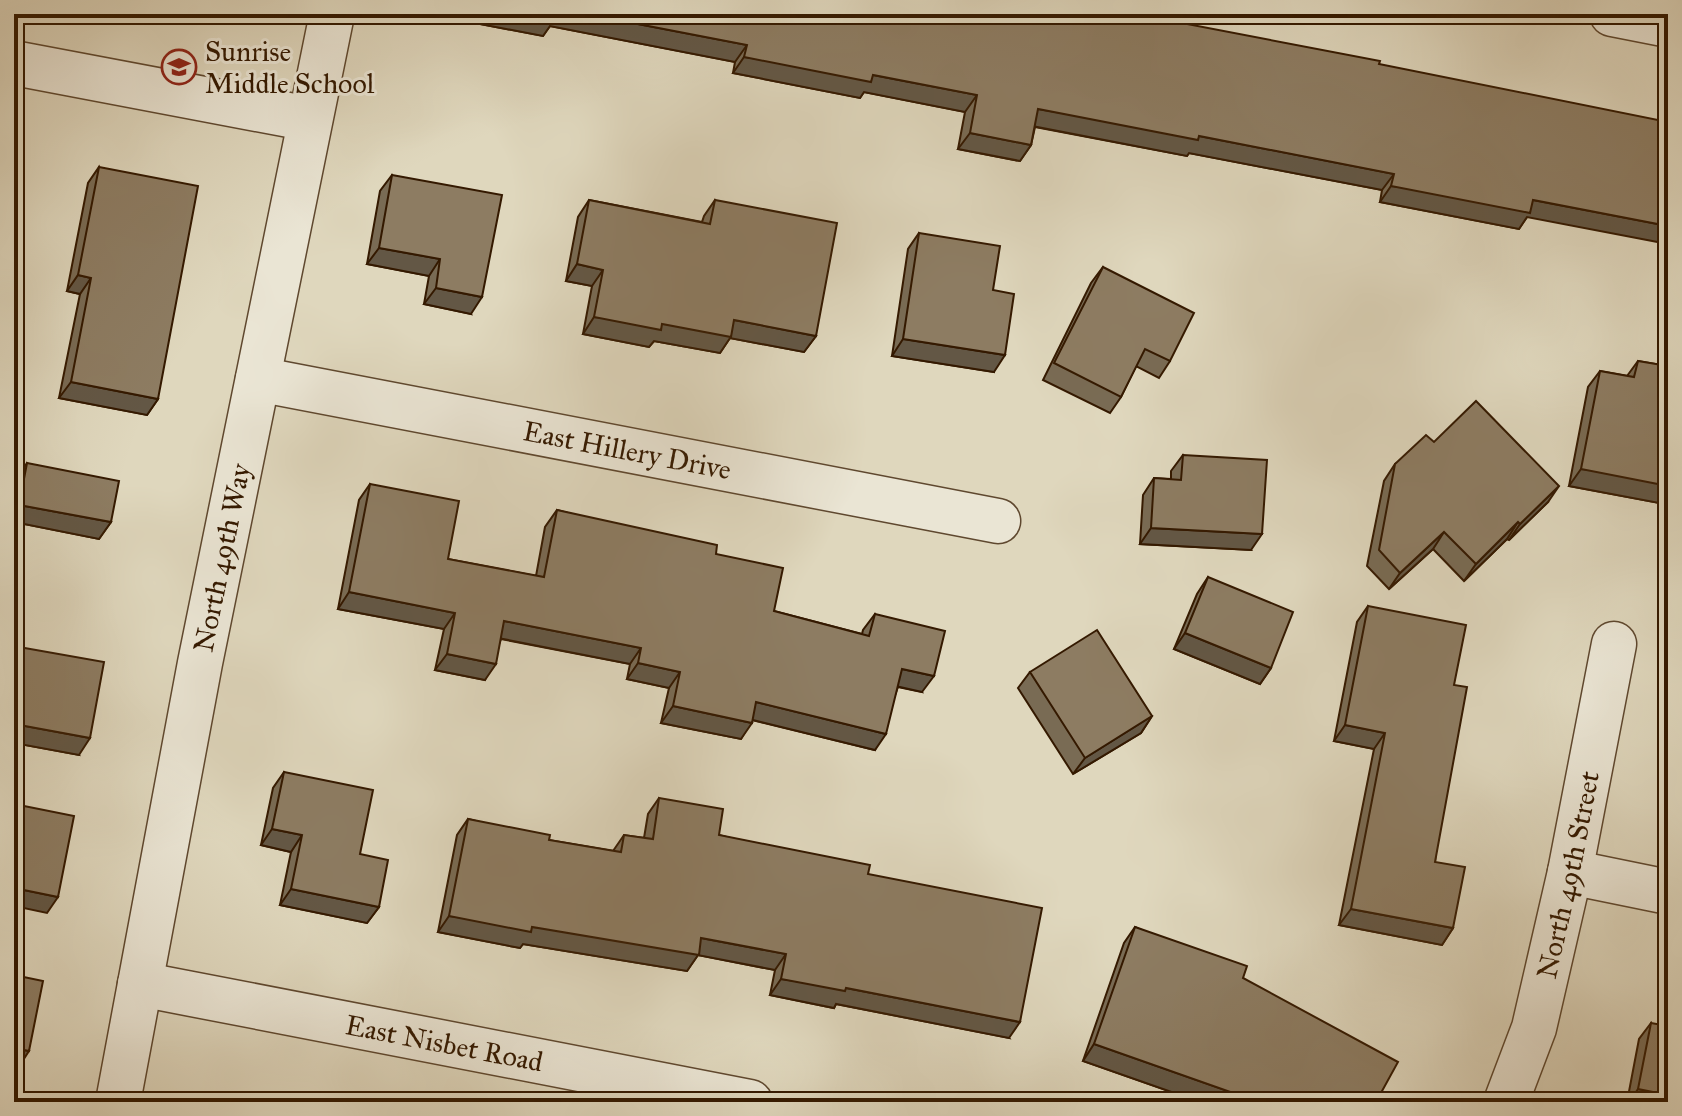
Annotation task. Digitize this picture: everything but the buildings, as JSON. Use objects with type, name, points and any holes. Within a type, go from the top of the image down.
[{"type":"street","name":"North 49th Way","points":[[118,1102],[200,663],[332,14]]},
{"type":"street","points":[[1612,14],[1668,25]]},
{"type":"street","points":[[14,63],[310,119]]},
{"type":"street","name":"East Hillery Drive","points":[[258,379],[998,521]]},
{"type":"street","name":"North 49th Street","points":[[1506,1102],[1534,1028],[1570,872],[1614,644]]},
{"type":"street","points":[[1570,872],[1668,892]]},
{"type":"street","name":"East Nisbet Road","points":[[140,984],[750,1102]]},
{"type":"place","name":"Sunrise Middle School","points":[[179,67]]}]
